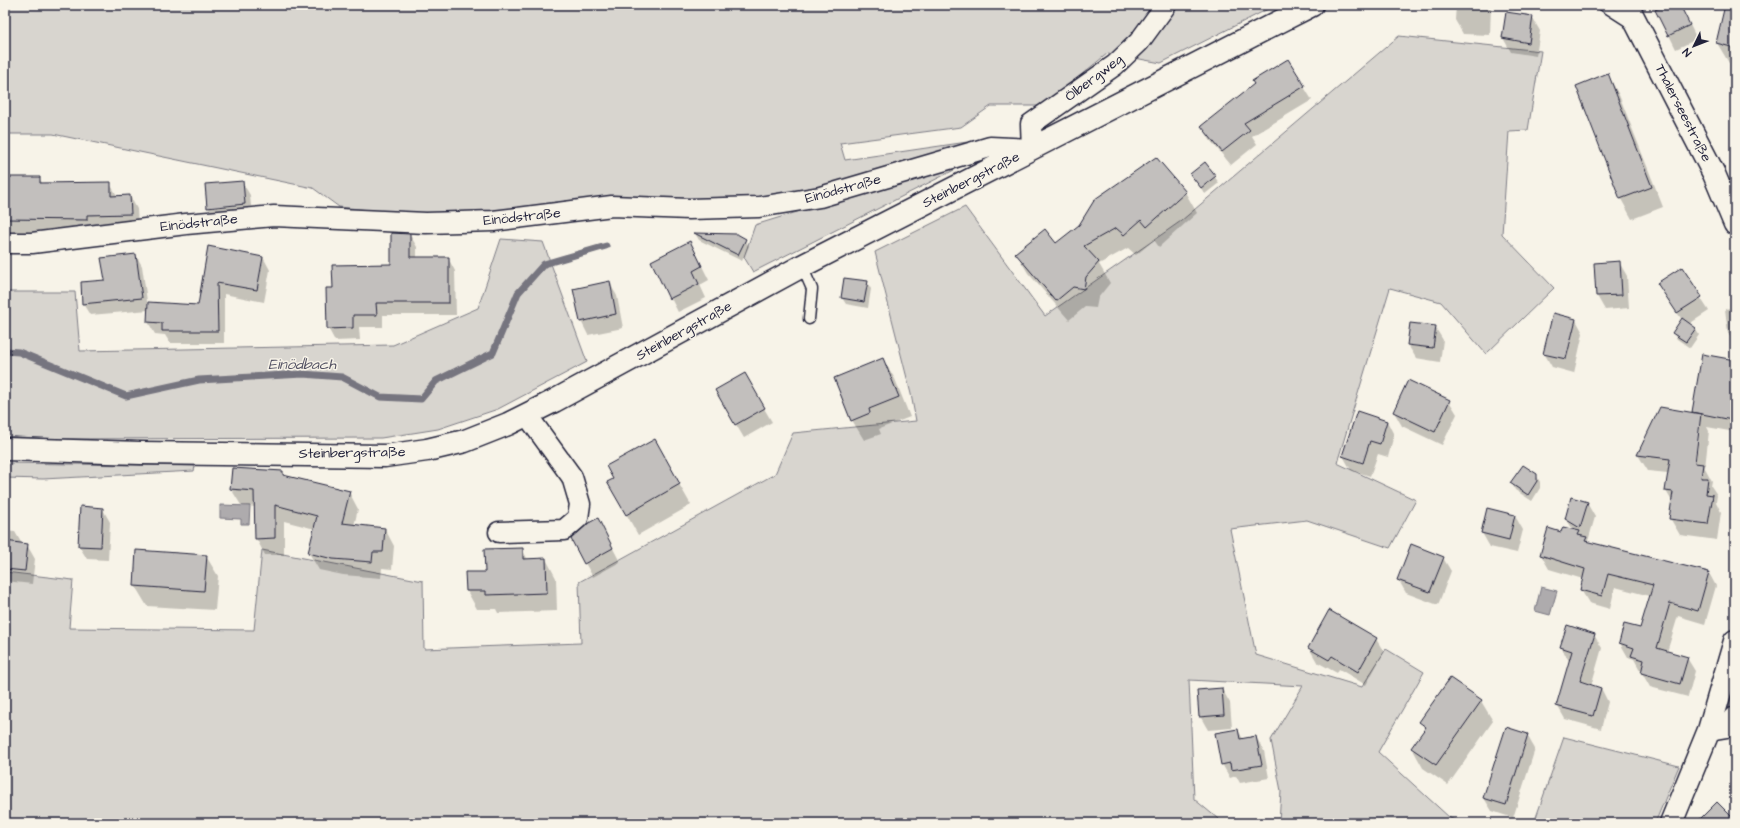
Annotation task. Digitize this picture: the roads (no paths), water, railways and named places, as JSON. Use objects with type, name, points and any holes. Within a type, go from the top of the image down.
[{"type":"main road","name":"Steinbergstraße","points":[[5,449],[141,453],[385,456],[428,450],[466,441],[527,415],[802,266],[1032,150],[1312,5]]},
{"type":"main road","name":"Thalerseestraße","points":[[1627,5],[1714,174],[1735,224]]},
{"type":"main road","points":[[1671,823],[1709,730],[1735,641]]},
{"type":"street","name":"Ölbergweg","points":[[1032,150],[1031,124],[1115,65],[1138,42],[1166,5]]},
{"type":"street","name":"Einödstraße","points":[[5,243],[32,243],[186,224],[274,216],[426,223],[480,222],[612,206],[688,209],[759,207],[820,197],[990,147],[1032,150]]},
{"type":"street","points":[[499,532],[564,530],[578,518],[580,504],[572,477],[527,415]]},
{"type":"street","points":[[1709,730],[1727,727],[1735,717]]},
{"type":"lane","points":[[1603,5],[1640,28]]},
{"type":"lane","points":[[802,266],[812,289],[809,319]]},
{"type":"waterway","name":"Einödbach","points":[[5,351],[19,352],[126,396],[199,380],[303,374],[342,377],[380,397],[421,399],[436,381],[493,353],[518,293],[544,264],[606,246]]}]
